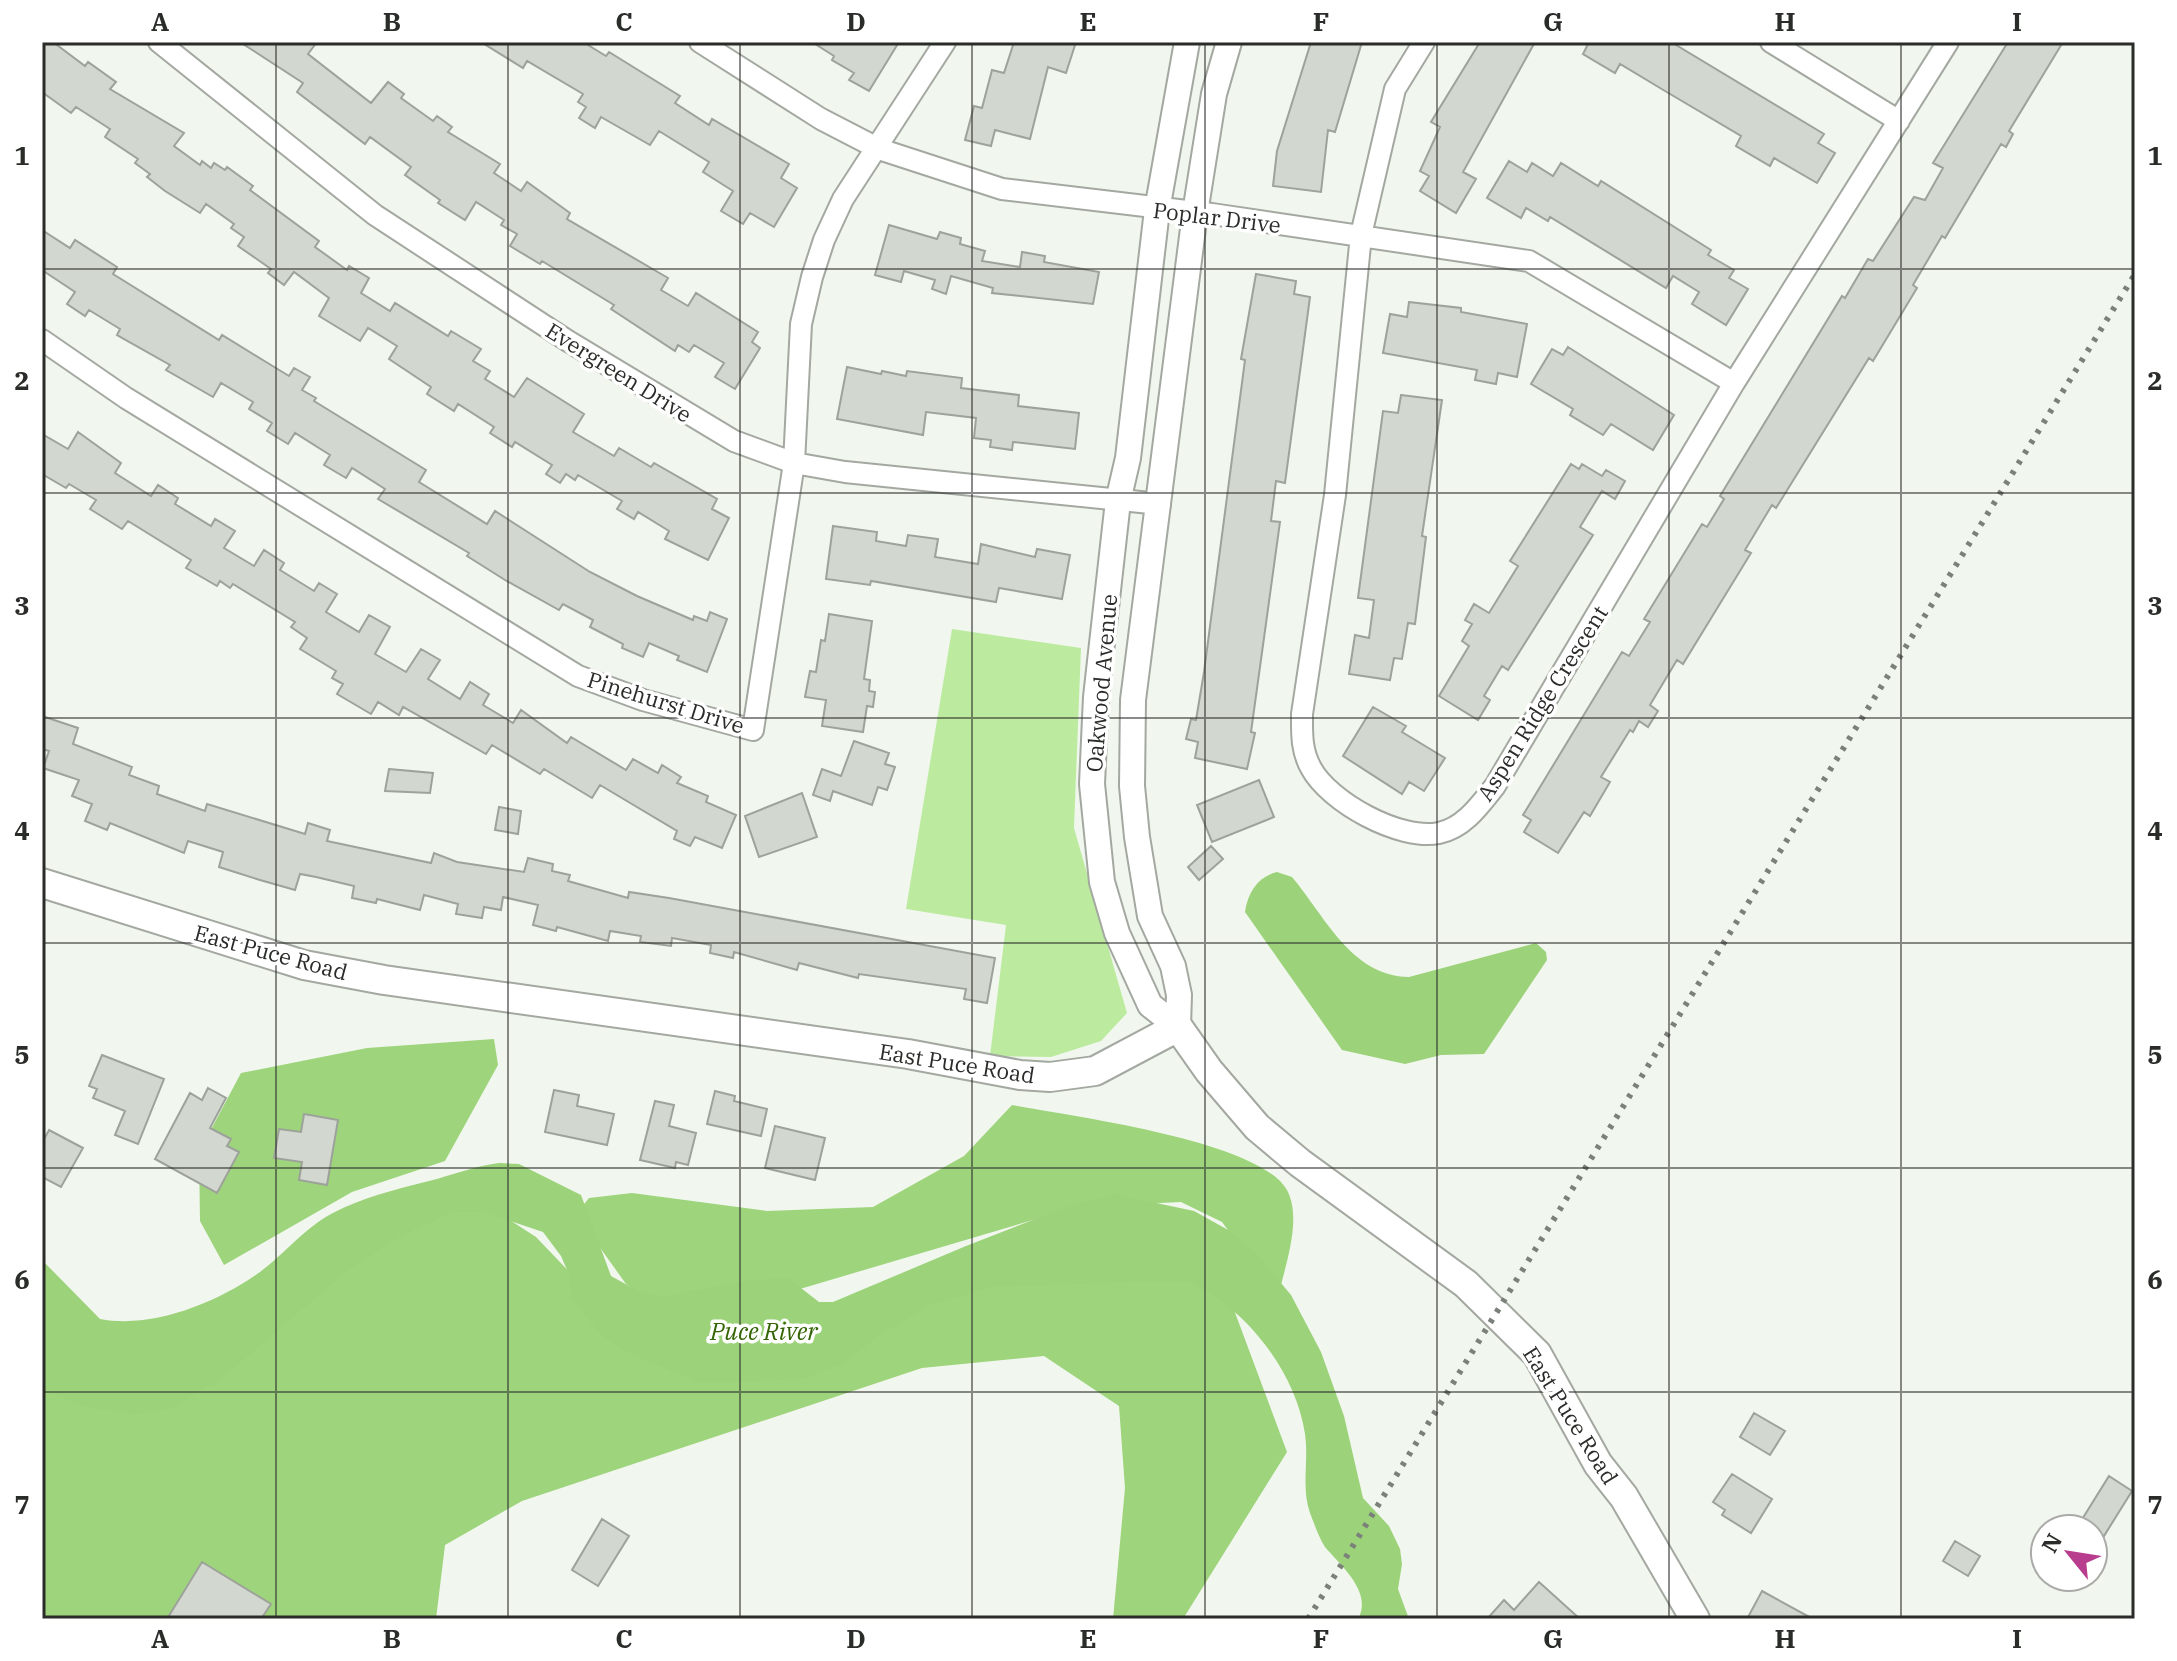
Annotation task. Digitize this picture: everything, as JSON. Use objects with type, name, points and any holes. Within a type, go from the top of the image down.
[{"type":"main road","name":"East Puce Road","points":[[42,883],[304,965],[384,980],[908,1054],[1020,1075],[1050,1077],[1095,1071],[1178,1027],[1209,1071],[1257,1127],[1300,1163],[1466,1284],[1537,1354],[1598,1464],[1624,1497],[1695,1619]]},
{"type":"street","name":"Evergreen Drive","points":[[159,42],[375,215],[454,268],[734,441],[794,463],[1160,504]]},
{"type":"street","name":"Poplar Drive","points":[[700,42],[821,119],[879,149],[1002,189],[1361,235],[1529,261],[1734,383]]},
{"type":"street","name":"Pinehurst Drive","points":[[42,340],[153,414],[578,676],[643,700],[753,730],[794,463],[801,324],[812,277],[824,240],[843,199],[879,149],[945,42]]},
{"type":"street","name":"Oakwood Avenue","points":[[1178,1027],[1150,1005],[1117,933],[1102,882],[1096,829],[1093,735],[1118,501],[1128,458],[1157,210],[1187,42]]},
{"type":"street","name":"Oakwood Avenue","points":[[1178,1027],[1179,995],[1173,966],[1150,916],[1132,786],[1133,700],[1195,213],[1214,94],[1229,42]]},
{"type":"street","name":"Aspen Ridge Crescent","points":[[1424,42],[1395,89],[1361,235],[1335,495],[1302,714],[1302,746],[1311,770],[1328,790],[1362,813],[1405,832],[1439,833],[1470,817],[1495,786],[1734,383],[1948,42]]},
{"type":"street","points":[[1771,42],[1899,121]]},
{"type":"shaded area","points":[[952,629],[1081,648],[1074,828],[1127,1013],[1101,1041],[1051,1057],[990,1056],[1006,925],[906,909]]},
{"type":"shaded area","points":[[494,1039],[498,1065],[445,1161],[352,1192],[224,1265],[200,1221],[199,1152],[241,1073],[367,1048]]},
{"type":"shaded area","points":[[1012,1105],[1203,1144],[1240,1157],[1269,1172],[1287,1190],[1293,1215],[1291,1244],[1278,1298],[1222,1222],[1181,1202],[1077,1207],[783,1294],[652,1303],[626,1284],[576,1214],[589,1198],[632,1193],[767,1211],[873,1207],[964,1156]]},
{"type":"shaded area","points":[[447,1198],[502,1215],[536,1237],[643,1349],[943,1287],[1221,1275],[1287,1452],[1183,1619],[1113,1619],[1125,1488],[1119,1406],[1044,1356],[922,1368],[522,1501],[445,1545],[436,1619],[42,1619],[42,1353],[71,1370]]},
{"type":"water","points":[[1277,872],[1292,877],[1328,926],[1355,955],[1389,974],[1409,977],[1536,943],[1546,952],[1547,960],[1484,1054],[1441,1055],[1405,1064],[1342,1050],[1245,912],[1255,886]]},
{"type":"water","name":"Puce River","points":[[499,1163],[519,1164],[581,1195],[611,1276],[640,1292],[662,1297],[749,1280],[788,1278],[819,1302],[833,1302],[1061,1209],[1114,1194],[1194,1211],[1230,1231],[1254,1251],[1291,1295],[1321,1352],[1344,1416],[1363,1498],[1389,1526],[1400,1549],[1402,1564],[1398,1589],[1409,1619],[1358,1619],[1362,1609],[1358,1589],[1325,1547],[1307,1503],[1305,1434],[1291,1387],[1279,1364],[1247,1323],[1207,1292],[1185,1281],[995,1286],[930,1305],[874,1339],[844,1363],[804,1379],[700,1383],[622,1350],[602,1336],[572,1299],[570,1277],[561,1256],[543,1232],[483,1212],[452,1212],[401,1236],[342,1275],[226,1375],[170,1409],[136,1414],[85,1407],[42,1390],[42,1260],[100,1319],[120,1321],[162,1317],[204,1303],[243,1283],[269,1265],[312,1226],[343,1208],[391,1191]]},
{"type":"building","points":[[42,42],[53,42],[85,66],[88,62],[116,82],[110,89],[184,133],[174,146],[200,165],[202,161],[211,168],[214,163],[225,170],[227,167],[253,186],[250,190],[319,241],[315,247],[347,270],[349,266],[369,278],[361,293],[390,311],[395,303],[448,336],[451,331],[481,349],[473,361],[490,371],[485,379],[514,397],[527,378],[584,414],[573,432],[614,456],[619,448],[651,467],[654,463],[717,499],[712,509],[729,518],[708,560],[665,539],[669,531],[638,512],[634,519],[617,509],[622,501],[578,475],[575,480],[566,474],[560,483],[546,474],[552,465],[515,442],[512,447],[490,433],[494,427],[458,404],[454,411],[427,394],[431,387],[389,359],[397,346],[368,328],[360,341],[319,316],[329,298],[294,272],[284,285],[268,273],[271,269],[238,246],[244,237],[231,228],[234,224],[206,204],[200,213],[165,191],[135,163],[138,159],[105,137],[110,129],[76,107],[71,113],[42,92]]},
{"type":"building","points":[[240,42],[317,42],[308,54],[371,103],[388,82],[404,94],[401,98],[433,121],[437,116],[452,127],[448,132],[500,164],[494,173],[521,191],[527,182],[570,213],[567,219],[668,278],[661,290],[688,306],[696,293],[758,332],[752,342],[760,348],[735,389],[715,377],[724,363],[694,345],[689,352],[678,345],[675,351],[611,309],[614,305],[542,261],[540,264],[510,246],[517,234],[501,225],[504,220],[476,202],[465,220],[438,203],[440,200],[405,175],[411,167],[370,137],[365,144],[297,92],[303,83]]},
{"type":"building","points":[[481,42],[583,42],[606,56],[609,52],[680,96],[675,103],[709,125],[712,119],[789,164],[781,178],[797,188],[774,227],[750,213],[743,224],[721,211],[733,191],[703,172],[709,162],[659,131],[650,145],[601,117],[595,128],[579,118],[586,107],[578,102],[583,94],[527,61],[523,68]]},
{"type":"building","points":[[812,42],[899,42],[869,91],[849,80],[854,73],[832,60],[834,56]]},
{"type":"building","points":[[1014,42],[1076,42],[1066,73],[1048,67],[1030,139],[995,130],[991,146],[965,140],[974,106],[982,108],[992,70],[1004,73]]},
{"type":"building","points":[[1311,42],[1362,42],[1335,132],[1328,130],[1321,192],[1273,186],[1277,151]]},
{"type":"building","points":[[1480,42],[1535,42],[1463,172],[1476,179],[1456,213],[1420,191],[1429,176],[1420,171],[1440,127],[1431,122]]},
{"type":"building","points":[[1589,42],[1671,42],[1824,134],[1818,143],[1835,153],[1817,183],[1774,158],[1770,166],[1736,146],[1741,136],[1620,64],[1615,73],[1583,54]]},
{"type":"building","points":[[2008,42],[2063,42],[2009,131],[2013,134],[2006,147],[2001,144],[1945,238],[1942,236],[1913,285],[1917,288],[1873,361],[1869,358],[1776,508],[1772,505],[1745,550],[1751,553],[1683,664],[1677,660],[1650,705],[1658,711],[1648,727],[1639,721],[1633,732],[1630,730],[1601,777],[1610,782],[1590,816],[1584,812],[1558,853],[1524,832],[1531,820],[1523,815],[1622,652],[1629,656],[1650,622],[1644,619],[1702,524],[1707,527],[1724,499],[1720,496],[1842,296],[1845,298],[1868,259],[1873,261],[1914,197],[1925,200],[1943,168],[1933,163]]},
{"type":"building","points":[[1509,161],[1527,172],[1532,163],[1553,176],[1561,163],[1598,186],[1601,181],[1711,250],[1708,255],[1734,270],[1729,278],[1748,289],[1726,325],[1692,304],[1699,292],[1673,276],[1666,288],[1550,217],[1548,221],[1526,208],[1521,218],[1487,198]]},
{"type":"building","points":[[889,225],[937,239],[940,232],[961,238],[960,244],[985,251],[982,261],[1020,267],[1022,252],[1045,256],[1044,262],[1099,272],[1093,304],[992,293],[993,288],[951,276],[946,294],[932,289],[935,280],[904,271],[901,282],[875,275]]},
{"type":"building","points":[[42,230],[70,248],[75,240],[117,267],[113,274],[219,340],[222,335],[289,376],[294,368],[310,377],[302,390],[316,398],[314,401],[426,470],[419,482],[487,524],[495,511],[590,572],[637,596],[693,620],[694,616],[707,621],[710,612],[727,619],[707,672],[677,660],[679,656],[649,643],[643,657],[622,648],[623,644],[590,627],[593,620],[563,604],[559,610],[505,580],[467,556],[469,553],[378,499],[385,489],[352,468],[346,478],[324,465],[330,455],[295,433],[288,444],[267,431],[272,423],[249,409],[253,402],[221,383],[213,397],[166,370],[170,365],[117,335],[120,329],[89,310],[85,316],[67,304],[75,292],[42,270]]},
{"type":"building","points":[[1256,274],[1296,281],[1294,294],[1310,297],[1285,483],[1276,481],[1271,521],[1280,522],[1251,732],[1255,733],[1247,769],[1195,758],[1198,742],[1186,739],[1191,719],[1196,720],[1204,672],[1245,360],[1241,359]]},
{"type":"building","points":[[1409,302],[1461,308],[1461,312],[1527,324],[1517,377],[1498,373],[1496,384],[1475,380],[1477,370],[1383,353],[1390,314],[1407,317]]},
{"type":"building","points":[[1568,347],[1674,415],[1653,450],[1611,424],[1603,435],[1570,415],[1573,409],[1531,384],[1552,349],[1563,355]]},
{"type":"building","points":[[847,367],[881,374],[882,371],[906,376],[907,371],[962,378],[961,388],[1019,395],[1018,406],[1079,413],[1075,449],[1013,442],[1012,450],[990,447],[991,440],[974,438],[976,418],[926,412],[923,435],[837,419]]},
{"type":"building","points":[[1401,395],[1442,400],[1422,536],[1426,537],[1415,624],[1408,623],[1402,659],[1394,658],[1390,680],[1349,674],[1355,635],[1369,638],[1374,600],[1358,598],[1383,411],[1398,413]]},
{"type":"building","points":[[78,432],[121,463],[115,473],[151,496],[158,485],[178,498],[175,504],[211,526],[215,519],[235,531],[224,548],[254,566],[264,550],[284,563],[280,570],[314,591],[319,583],[337,594],[326,612],[359,632],[369,615],[390,627],[375,654],[406,672],[421,649],[440,660],[428,679],[460,699],[470,682],[489,694],[483,705],[513,723],[521,710],[567,743],[571,737],[626,770],[633,759],[658,773],[662,765],[681,777],[677,783],[708,796],[706,802],[736,815],[722,848],[695,837],[690,846],[674,839],[677,831],[600,785],[592,798],[544,769],[540,774],[492,745],[486,754],[403,707],[399,715],[378,702],[371,714],[337,694],[343,684],[332,678],[336,671],[300,649],[307,638],[291,627],[295,622],[233,584],[230,588],[220,581],[217,586],[186,568],[191,560],[128,521],[122,529],[90,509],[96,500],[69,484],[66,488],[42,474],[42,434],[68,449]]},
{"type":"building","points":[[1571,464],[1579,469],[1582,464],[1602,476],[1606,470],[1625,481],[1615,499],[1602,491],[1580,527],[1593,535],[1508,670],[1502,666],[1484,696],[1490,700],[1478,720],[1439,696],[1469,646],[1462,641],[1472,624],[1465,620],[1474,604],[1489,613],[1518,566],[1510,561]]},
{"type":"building","points":[[833,526],[877,532],[876,541],[906,546],[908,535],[938,539],[935,557],[978,564],[981,544],[1035,557],[1037,549],[1070,555],[1062,599],[999,588],[996,602],[871,581],[870,585],[826,579]]},
{"type":"building","points":[[829,614],[872,621],[864,679],[870,680],[869,691],[875,692],[873,707],[867,706],[863,732],[822,726],[826,700],[805,697],[810,671],[816,672],[821,640],[825,641]]},
{"type":"building","points":[[1373,707],[1406,726],[1402,732],[1445,758],[1424,791],[1409,782],[1402,794],[1343,756]]},
{"type":"building","points":[[42,716],[78,728],[73,744],[132,767],[129,775],[159,786],[157,794],[205,811],[207,804],[305,834],[308,823],[330,830],[327,841],[431,863],[434,853],[457,862],[524,872],[528,858],[553,864],[552,871],[570,875],[568,881],[628,898],[629,892],[669,898],[995,958],[987,1003],[964,999],[966,989],[859,974],[858,978],[799,963],[797,970],[734,952],[733,958],[710,953],[711,945],[672,938],[671,946],[640,942],[641,936],[610,931],[608,941],[557,927],[556,931],[533,925],[538,905],[503,897],[501,910],[484,907],[482,918],[456,914],[458,904],[424,895],[420,910],[377,899],[376,903],[352,898],[354,886],[300,874],[295,890],[260,880],[219,867],[223,852],[188,841],[184,853],[110,823],[107,830],[85,821],[92,804],[72,796],[79,780],[43,768],[49,751],[42,749]]},
{"type":"building","points":[[854,741],[889,753],[885,764],[895,767],[887,790],[878,787],[872,805],[833,791],[830,801],[813,795],[822,769],[841,776]]},
{"type":"building","points":[[389,769],[433,773],[430,793],[385,791]]},
{"type":"building","points":[[1259,780],[1274,817],[1212,842],[1197,805]]},
{"type":"building","points":[[802,793],[817,837],[759,857],[745,816]]},
{"type":"building","points":[[499,807],[521,811],[518,834],[495,830]]},
{"type":"building","points":[[1211,846],[1223,859],[1199,880],[1188,867]]},
{"type":"building","points":[[102,1055],[164,1079],[138,1144],[115,1135],[125,1111],[93,1098],[97,1089],[89,1086]]},
{"type":"building","points":[[208,1088],[226,1098],[210,1128],[231,1139],[227,1146],[239,1152],[217,1193],[155,1159],[190,1093],[202,1100]]},
{"type":"building","points":[[554,1090],[579,1095],[577,1106],[614,1114],[607,1145],[545,1132]]},
{"type":"building","points":[[715,1091],[735,1096],[734,1101],[767,1109],[761,1136],[707,1124]]},
{"type":"building","points":[[655,1101],[674,1105],[669,1126],[696,1133],[688,1165],[676,1162],[675,1168],[640,1160]]},
{"type":"building","points":[[304,1114],[338,1120],[327,1185],[299,1180],[302,1162],[274,1158],[279,1129],[301,1132]]},
{"type":"building","points":[[775,1126],[825,1138],[815,1180],[765,1168]]},
{"type":"building","points":[[49,1130],[83,1148],[61,1187],[42,1177],[42,1143]]},
{"type":"building","points":[[1754,1413],[1785,1431],[1770,1455],[1740,1437]]},
{"type":"building","points":[[1732,1474],[1772,1499],[1751,1533],[1722,1515],[1725,1510],[1713,1502]]},
{"type":"building","points":[[2109,1476],[2132,1491],[2109,1528],[2109,1513],[2086,1513]]},
{"type":"building","points":[[602,1519],[629,1536],[598,1586],[572,1570]]},
{"type":"building","points":[[1955,1541],[1980,1556],[1968,1576],[1943,1561]]},
{"type":"building","points":[[202,1562],[271,1604],[261,1619],[167,1619]]},
{"type":"building","points":[[1539,1582],[1580,1619],[1487,1619],[1504,1600],[1514,1610]]},
{"type":"building","points":[[1762,1591],[1813,1619],[1747,1619]]},
{"type":"railway","points":[[1308,1619],[2135,274]]}]
